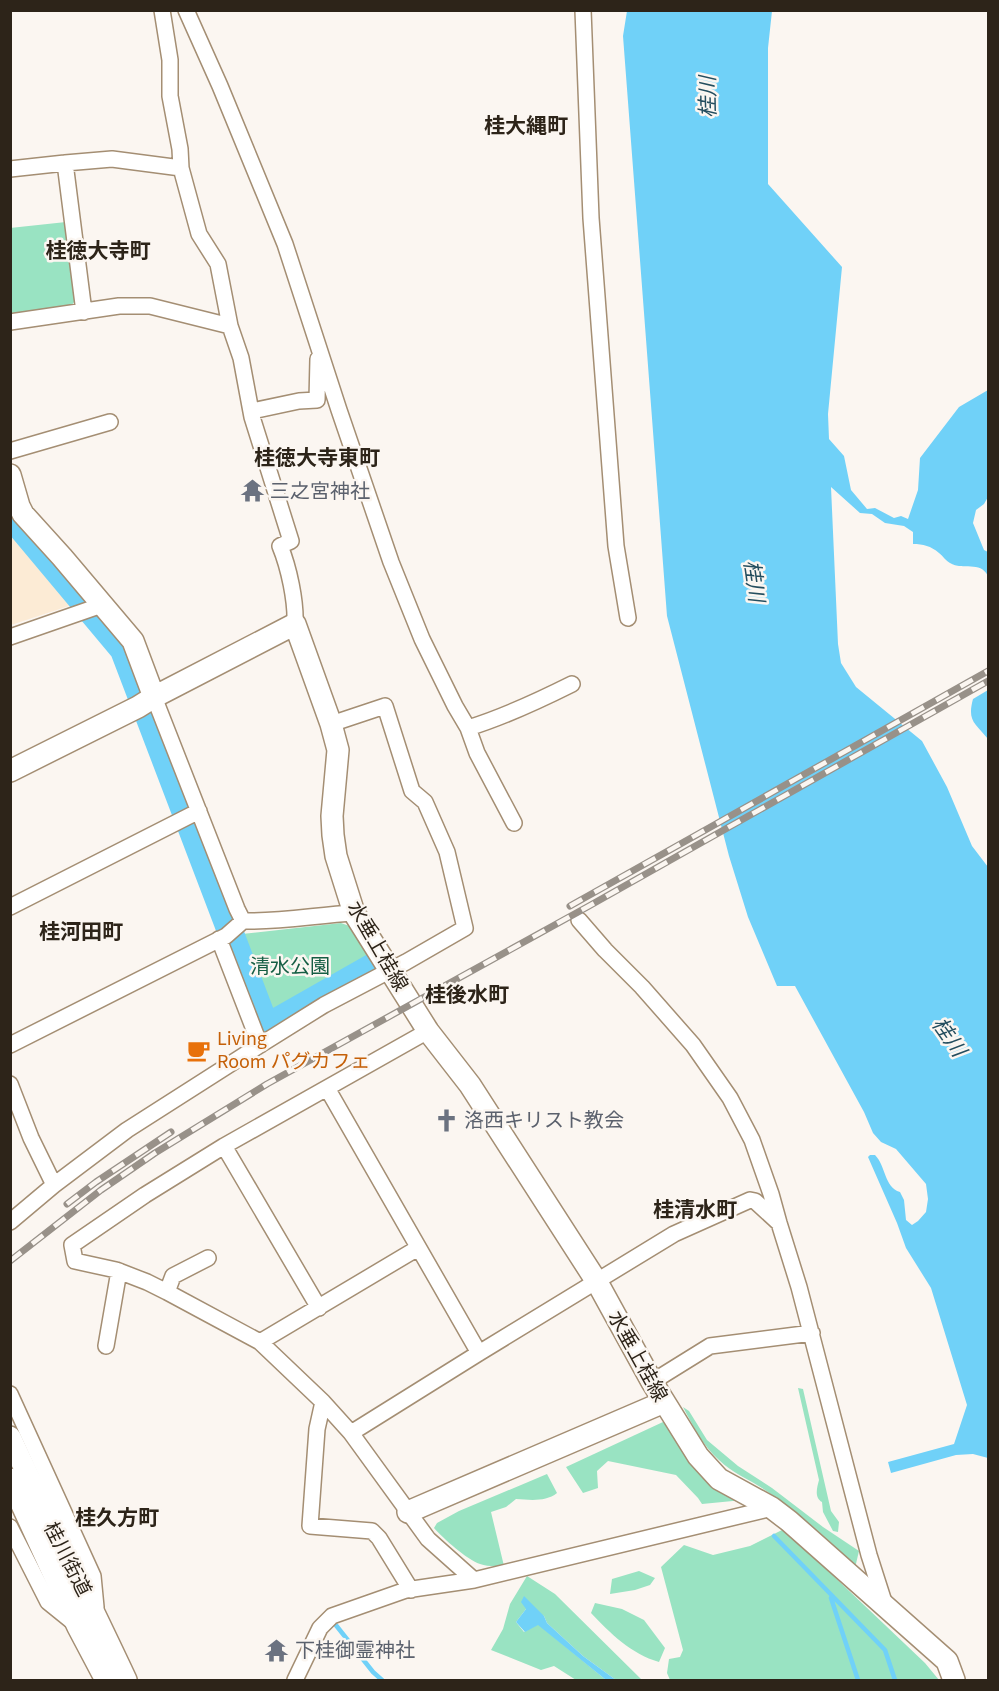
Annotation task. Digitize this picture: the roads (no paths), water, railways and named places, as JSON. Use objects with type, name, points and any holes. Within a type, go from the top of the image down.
[{"type":"main road","points":[[10,475],[23,514],[95,608],[133,641],[147,701]]},
{"type":"main road","points":[[10,771],[295,624]]},
{"type":"main road","name":"水垂上桂線","points":[[295,624],[338,750],[332,816],[336,856],[354,913],[390,971],[428,1031],[470,1085],[597,1282],[651,1382],[698,1456],[719,1479],[772,1508],[789,1521],[946,1661],[954,1680]]},
{"type":"main road","points":[[408,1512],[664,1402]]},
{"type":"main road","name":"桂川街道","points":[[10,1437],[45,1513],[87,1621],[106,1680]]},
{"type":"main road","name":"桂川街道","points":[[10,1479],[87,1621],[126,1680]]},
{"type":"street","points":[[162,10],[170,60],[170,96],[180,149],[181,168],[200,234],[218,264],[230,326],[241,358],[252,417],[291,541],[280,546],[285,556],[296,610],[295,624]]},
{"type":"street","points":[[186,10],[285,243],[391,562],[422,639],[514,823]]},
{"type":"street","points":[[583,10],[591,218],[614,526],[628,618]]},
{"type":"street","points":[[10,169],[112,159],[181,168]]},
{"type":"street","points":[[65,163],[84,312]]},
{"type":"street","points":[[10,322],[119,306],[150,306],[230,326]]},
{"type":"street","points":[[252,411],[299,401],[318,400],[317,362],[320,352]]},
{"type":"street","points":[[10,451],[110,422]]},
{"type":"street","points":[[10,638],[95,608]]},
{"type":"street","points":[[468,728],[496,719],[572,684]]},
{"type":"street","points":[[147,701],[191,815],[237,909],[231,930],[260,1045]]},
{"type":"street","points":[[10,1222],[54,1185],[127,1131],[260,1045],[324,1005],[465,928],[447,852],[425,802],[412,791],[385,706],[331,724]]},
{"type":"street","points":[[10,907],[191,815]]},
{"type":"street","points":[[10,1045],[231,930],[262,921],[354,913]]},
{"type":"street","points":[[579,920],[693,1045],[730,1098],[752,1140],[799,1287],[868,1555],[886,1608]]},
{"type":"street","points":[[428,1031],[224,1146],[145,1195],[72,1245],[75,1261],[119,1271],[167,1292],[260,1342],[351,1433],[428,1539],[474,1580]]},
{"type":"street","points":[[10,1083],[31,1138],[54,1185]]},
{"type":"street","points":[[327,1088],[479,1353]]},
{"type":"street","points":[[224,1146],[319,1308]]},
{"type":"street","points":[[351,1433],[674,1234],[750,1200],[755,1201],[778,1223]]},
{"type":"street","points":[[260,1342],[418,1248]]},
{"type":"street","points":[[167,1292],[173,1276],[208,1258]]},
{"type":"street","points":[[106,1346],[119,1271]]},
{"type":"street","points":[[651,1382],[710,1346],[812,1333]]},
{"type":"street","points":[[10,1394],[93,1576],[87,1621],[48,1602],[10,1527]]},
{"type":"street","points":[[322,1402],[317,1429],[310,1526],[372,1531],[379,1538],[411,1590]]},
{"type":"street","points":[[295,1680],[320,1628],[332,1616],[411,1590],[474,1580],[772,1508]]},
{"type":"water","name":"桂川","points":[[627,11],[772,11],[768,48],[768,184],[842,267],[828,414],[829,439],[844,456],[851,490],[867,509],[875,508],[894,518],[901,516],[908,519],[918,490],[920,458],[959,407],[988,390],[988,497],[984,504],[976,510],[973,523],[984,550],[988,552],[988,576],[981,568],[955,565],[930,547],[913,544],[913,532],[904,526],[885,523],[872,514],[860,513],[831,487],[838,644],[841,663],[856,687],[922,741],[947,787],[972,846],[988,867],[988,1458],[973,1454],[956,1455],[891,1473],[888,1462],[954,1444],[967,1405],[931,1288],[906,1248],[868,1157],[875,1155],[891,1186],[900,1192],[904,1200],[906,1220],[912,1225],[926,1212],[928,1199],[926,1184],[896,1149],[881,1142],[873,1133],[864,1112],[795,986],[777,986],[748,917],[729,856],[667,616],[623,36]]},
{"type":"water","points":[[988,690],[988,739],[973,721],[971,706],[973,699]]},
{"type":"water","points":[[524,1596],[544,1616],[547,1623],[583,1656],[616,1680],[606,1680],[538,1625],[525,1632],[516,1622],[526,1609],[521,1602]]},
{"type":"waterway","points":[[10,515],[123,650],[265,1023],[271,1024],[373,966]]},
{"type":"waterway","points":[[774,1536],[885,1650],[895,1680]]},
{"type":"waterway","points":[[831,1598],[858,1680]]},
{"type":"waterway","points":[[335,1624],[382,1680]]},
{"type":"railway","points":[[570,906],[988,671]]},
{"type":"railway","points":[[10,1261],[101,1190],[155,1153],[267,1084],[988,681]]},
{"type":"railway","points":[[67,1204],[171,1132]]},
{"type":"place","name":"三之宮神社","points":[[252,491]]},
{"type":"place","name":"Living Room パグカフェ","points":[[199,1050]]},
{"type":"place","name":"洛西キリスト教会","points":[[446,1120]]},
{"type":"place","name":"下桂御霊神社","points":[[277,1650]]},
{"type":"district","name":"桂大縄町","points":[[526,126]]},
{"type":"district","name":"桂徳大寺町","points":[[98,251]]},
{"type":"district","name":"桂徳大寺東町","points":[[317,458]]},
{"type":"district","name":"桂河田町","points":[[81,932]]},
{"type":"district","name":"桂後水町","points":[[467,995]]},
{"type":"district","name":"桂清水町","points":[[695,1210]]},
{"type":"district","name":"桂久方町","points":[[117,1518]]},
{"type":"park label","name":"清水公園","points":[[290,966]]}]
